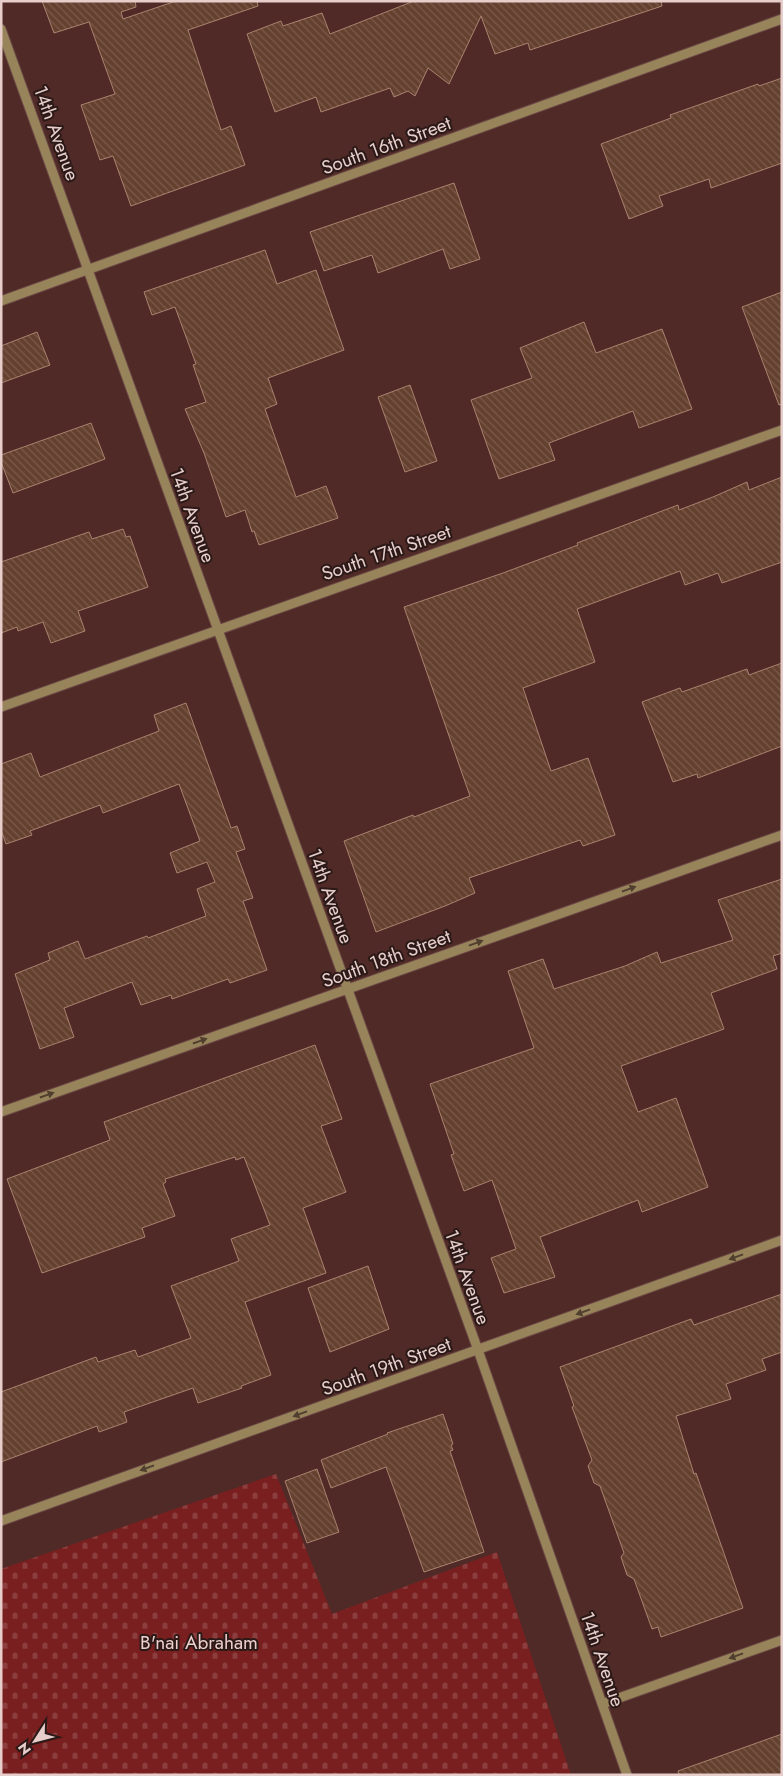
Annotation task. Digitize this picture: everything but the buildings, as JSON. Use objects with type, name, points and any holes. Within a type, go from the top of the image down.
[{"type":"street","name":"South 16th Street","points":[[1,301],[782,19]]},
{"type":"street","name":"14th Avenue","points":[[1,29],[478,1350],[627,1775]]},
{"type":"street","name":"South 17th Street","points":[[1,707],[782,430]]},
{"type":"street","name":"South 18th Street","points":[[1,1112],[782,835]]},
{"type":"street","name":"South 19th Street","points":[[1,1520],[782,1240]]},
{"type":"street","points":[[602,1704],[782,1640]]},
{"type":"green space","name":"B'nai Abraham","points":[[276,1474],[332,1614],[497,1552],[571,1775],[1,1775],[1,1569]]}]
